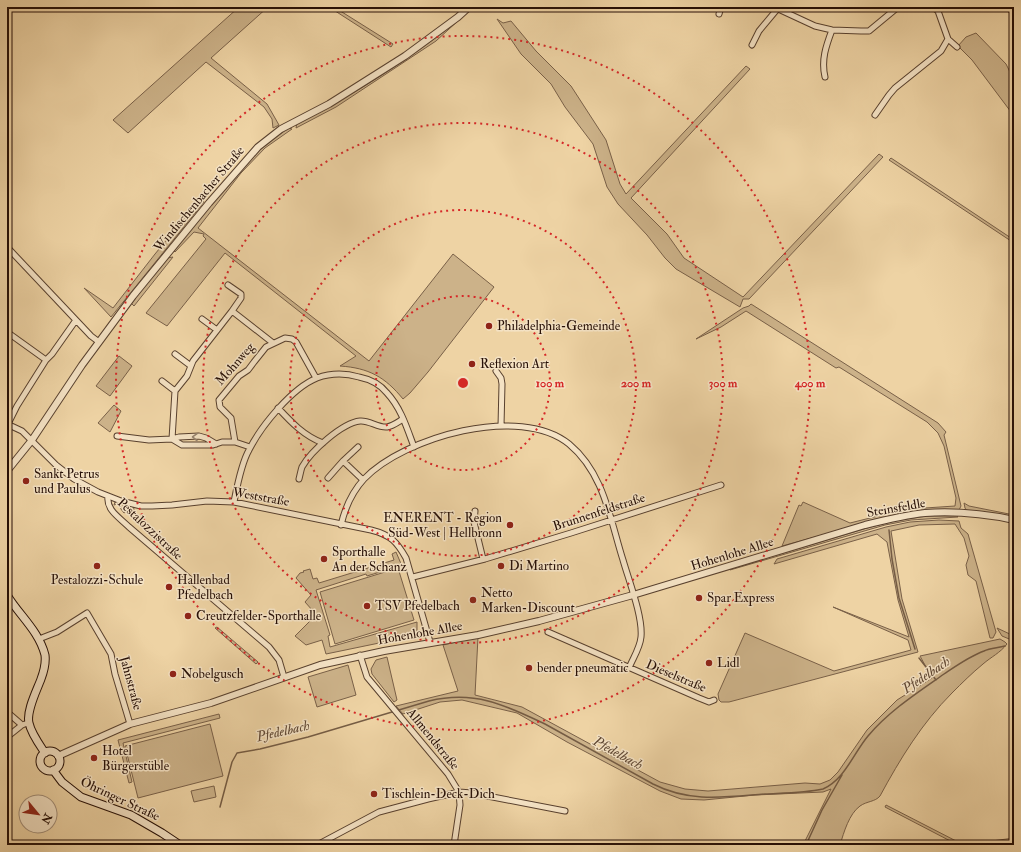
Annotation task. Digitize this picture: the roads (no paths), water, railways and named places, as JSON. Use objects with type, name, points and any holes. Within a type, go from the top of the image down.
[{"type":"main road","points":[[7,595],[39,639],[46,662],[25,724],[32,731],[45,753]]},
{"type":"main road","points":[[52,752],[61,755],[58,766],[53,770],[48,771],[44,769],[41,764],[41,758],[45,753],[52,752]]},
{"type":"main road","name":"Öhringer Straße","points":[[53,770],[62,782],[81,797],[131,815],[180,845]]},
{"type":"street","name":"Windischenbacher Straße","points":[[7,471],[32,440],[82,365],[167,254],[243,163],[261,144],[281,129],[329,104],[404,56],[470,7]]},
{"type":"street","points":[[719,14],[721,7]]},
{"type":"street","points":[[752,45],[759,31],[777,8],[815,26],[832,30],[869,31],[898,7]]},
{"type":"street","points":[[933,7],[938,11],[948,39],[957,47]]},
{"type":"street","points":[[825,77],[823,55],[832,30]]},
{"type":"street","points":[[875,115],[895,88],[941,51],[948,39]]},
{"type":"street","points":[[7,247],[76,320],[99,342]]},
{"type":"street","points":[[172,439],[175,391],[187,376],[193,361],[241,298],[241,294],[228,285]]},
{"type":"street","points":[[232,311],[273,343]]},
{"type":"street","points":[[202,319],[217,330]]},
{"type":"street","points":[[7,424],[46,360],[76,320]]},
{"type":"street","points":[[7,332],[46,360]]},
{"type":"street","name":"Mohnweg","points":[[236,442],[231,418],[220,407],[219,400],[239,376],[251,366],[266,347],[285,338],[292,338],[296,342],[316,378]]},
{"type":"street","points":[[175,354],[191,366]]},
{"type":"street","points":[[496,371],[502,384],[501,426]]},
{"type":"street","points":[[234,502],[250,447],[278,408],[302,387],[316,378],[336,373],[349,374],[377,384],[387,392],[399,408],[414,447]]},
{"type":"street","points":[[162,382],[175,391]]},
{"type":"street","points":[[278,408],[299,430],[315,441],[322,443]]},
{"type":"street","points":[[299,479],[302,467],[322,443],[336,431],[358,422],[366,421],[385,427],[403,419]]},
{"type":"street","name":"Weststraße","points":[[7,424],[22,431],[56,465],[74,479],[121,501],[141,506],[172,505],[207,501],[234,502],[341,525],[372,530],[389,537],[400,547],[406,558],[430,642]]},
{"type":"street","name":"Dieselstraße","points":[[341,525],[350,499],[364,480],[376,468],[414,447],[475,428],[525,426],[541,430],[568,444],[582,457],[591,468],[601,487],[633,595],[641,629],[639,646],[629,668]]},
{"type":"street","points":[[117,436],[149,440],[199,436],[216,444]]},
{"type":"street","points":[[172,439],[182,445],[236,442],[250,447]]},
{"type":"street","points":[[328,478],[358,447]]},
{"type":"street","points":[[343,461],[364,480]]},
{"type":"street","name":"Brunnenfeldstraße","points":[[412,577],[483,559],[721,485]]},
{"type":"street","name":"Pestalozzistraße","points":[[108,496],[108,507],[129,527],[269,647],[279,660],[284,677]]},
{"type":"street","points":[[475,512],[474,522],[483,559]]},
{"type":"street","name":"Steinsfeldle","points":[[786,549],[879,521],[926,513],[983,515],[1014,520]]},
{"type":"street","name":"Hohenlohe Allee","points":[[61,755],[130,724],[211,703],[320,665],[360,655],[478,634],[540,621],[786,549]]},
{"type":"street","name":"Jahnstraße","points":[[39,639],[57,632],[87,614],[111,654],[115,674],[130,724]]},
{"type":"street","name":"Dieselstraße","points":[[548,632],[699,698],[709,702],[714,700]]},
{"type":"street","name":"Allmendstraße","points":[[360,655],[367,677],[448,774],[459,792]]},
{"type":"street","points":[[7,712],[25,724],[7,737]]},
{"type":"street","points":[[454,845],[460,805],[459,792]]},
{"type":"street","points":[[317,845],[379,812],[459,792],[472,793],[565,811]]},
{"type":"waterway","points":[[1005,7],[1014,18]]},
{"type":"waterway","points":[[889,530],[892,559],[899,598],[915,649]]},
{"type":"waterway","name":"Pfedelbach","points":[[220,807],[232,762],[237,753],[308,737],[429,701],[461,697],[475,698],[503,705],[545,724],[653,784],[681,794],[722,797],[801,792],[823,789],[831,785],[843,773],[868,736],[876,727],[904,703],[968,658],[986,650],[1005,646]]},
{"type":"waterway","points":[[919,658],[936,680]]},
{"type":"waterway","points":[[806,845],[822,810],[842,775]]},
{"type":"place","name":"Philadelphia-Gemeinde","points":[[489,326]]},
{"type":"place","name":"Reflexion Art","points":[[472,364]]},
{"type":"place","name":"Sankt Petrus und Paulus","points":[[26,481]]},
{"type":"place","name":"ENERENT - Region Süd-West | Hellbronn","points":[[510,525]]},
{"type":"place","name":"Sporthalle An der Schanz","points":[[324,559]]},
{"type":"place","name":"Pestalozzi-Schule","points":[[97,566]]},
{"type":"place","name":"Di Martino","points":[[501,566]]},
{"type":"place","name":"Hallenbad Pfedelbach","points":[[169,587]]},
{"type":"place","name":"Spar Express","points":[[699,598]]},
{"type":"place","name":"Netto Marken-Discount","points":[[473,600]]},
{"type":"place","name":"TSV Pfedelbach","points":[[367,606]]},
{"type":"place","name":"Creutzfelder-Sporthalle","points":[[188,616]]},
{"type":"place","name":"Lidl","points":[[709,663]]},
{"type":"place","name":"bender pneumatic","points":[[529,668]]},
{"type":"place","name":"Nobelgusch","points":[[173,674]]},
{"type":"place","name":"Hotel Bürgerstüble","points":[[94,758]]},
{"type":"place","name":"Tischlein-Deck-Dich","points":[[374,794]]}]
